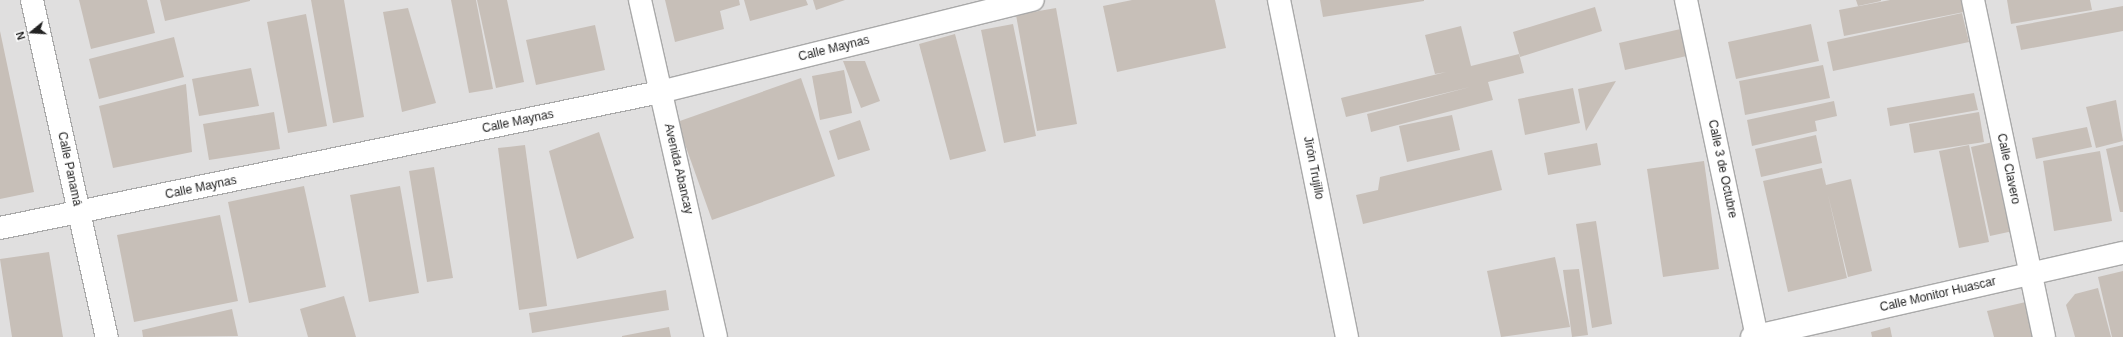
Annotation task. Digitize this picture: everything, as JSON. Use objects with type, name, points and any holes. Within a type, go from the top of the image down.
[{"type":"street","name":"Calle Panamá","points":[[32,0],[78,214],[108,337]]},
{"type":"street","name":"Avenida Abancay","points":[[640,0],[716,337]]},
{"type":"street","name":"Calle Maynas","points":[[0,228],[78,214],[660,92],[1033,0]]},
{"type":"street","name":"Jirón Trujillo","points":[[1279,0],[1347,337]]},
{"type":"street","name":"Calle 3 de Octubre","points":[[1686,0],[1756,337]]},
{"type":"street","name":"Calle Clavero","points":[[1973,0],[2044,337]]},
{"type":"street","name":"Calle Monitor Huascar","points":[[1756,337],[2123,253]]},
{"type":"shaded area","points":[[0,0],[2123,0],[2123,337],[0,337]]},
{"type":"building","points":[[79,0],[147,0],[155,33],[91,49]]},
{"type":"building","points":[[160,0],[250,0],[250,1],[165,21]]},
{"type":"building","points":[[311,0],[344,0],[364,117],[333,123]]},
{"type":"building","points":[[451,0],[476,0],[493,89],[469,93]]},
{"type":"building","points":[[477,0],[507,0],[524,82],[496,88]]},
{"type":"building","points":[[665,0],[739,0],[740,5],[720,11],[724,29],[675,42]]},
{"type":"building","points":[[744,0],[806,0],[808,5],[750,21]]},
{"type":"building","points":[[813,0],[845,0],[816,10]]},
{"type":"building","points":[[1132,0],[1215,0],[1226,48],[1117,72],[1103,6]]},
{"type":"building","points":[[1320,0],[1424,0],[1424,1],[1323,17]]},
{"type":"building","points":[[1856,0],[1881,0],[1881,1],[1858,6]]},
{"type":"building","points":[[1890,0],[1961,0],[1964,12],[1844,36],[1839,10]]},
{"type":"building","points":[[2007,0],[2090,0],[2092,10],[2011,24]]},
{"type":"building","points":[[2123,6],[2123,31],[2021,50],[2016,26]]},
{"type":"building","points":[[1595,7],[1602,31],[1520,57],[1513,32]]},
{"type":"building","points":[[408,8],[436,103],[402,112],[383,12]]},
{"type":"building","points":[[1056,8],[1077,124],[1037,131],[1016,15]]},
{"type":"building","points":[[1962,13],[1969,42],[1833,71],[1827,42]]},
{"type":"building","points":[[306,14],[327,126],[288,133],[267,22]]},
{"type":"building","points":[[1013,24],[1036,136],[1004,143],[981,30]]},
{"type":"building","points":[[1811,24],[1819,61],[1736,79],[1728,42]]},
{"type":"building","points":[[595,25],[605,70],[536,85],[526,40]]},
{"type":"building","points":[[1461,26],[1471,66],[1519,54],[1524,73],[1488,82],[1493,100],[1371,132],[1367,114],[1470,87],[1346,117],[1341,98],[1446,72],[1435,74],[1425,35]]},
{"type":"building","points":[[1685,28],[1691,55],[1625,70],[1619,43]]},
{"type":"building","points":[[0,31],[34,192],[0,199]]},
{"type":"building","points":[[955,34],[986,151],[950,160],[919,44]]},
{"type":"building","points":[[174,37],[184,77],[99,99],[89,59]]},
{"type":"building","points":[[843,61],[865,61],[880,101],[861,108]]},
{"type":"building","points":[[1823,65],[1830,98],[1745,115],[1739,81]]},
{"type":"building","points":[[251,68],[259,106],[199,116],[192,79]]},
{"type":"building","points":[[844,70],[852,113],[820,120],[812,76]]},
{"type":"building","points":[[801,78],[835,176],[712,220],[677,122]]},
{"type":"building","points":[[1616,81],[1586,131],[1578,89]]},
{"type":"building","points":[[186,84],[192,152],[113,168],[99,106]]},
{"type":"building","points":[[1573,88],[1580,123],[1525,135],[1518,99]]},
{"type":"building","points":[[1974,93],[1978,110],[1890,126],[1887,108]]},
{"type":"building","points":[[2116,100],[2123,141],[2096,148],[2086,107]]},
{"type":"building","points":[[1834,101],[1837,116],[1815,121],[1817,131],[1752,146],[1747,120]]},
{"type":"building","points":[[274,112],[280,149],[209,160],[203,124]]},
{"type":"building","points":[[1979,112],[1984,142],[1914,153],[1909,124]]},
{"type":"building","points":[[1452,115],[1460,150],[1407,162],[1399,126]]},
{"type":"building","points":[[860,120],[870,150],[838,160],[829,131]]},
{"type":"building","points":[[2087,127],[2092,147],[2036,159],[2032,138]]},
{"type":"building","points":[[599,132],[634,238],[577,259],[549,151]]},
{"type":"building","points":[[1816,135],[1822,163],[1761,177],[1755,149]]},
{"type":"building","points":[[1993,142],[2013,231],[1990,236],[1971,147]]},
{"type":"building","points":[[1597,143],[1601,165],[1548,175],[1544,153]]},
{"type":"building","points":[[525,145],[547,306],[519,310],[498,148]]},
{"type":"building","points":[[1969,145],[1989,242],[1959,248],[1939,151]]},
{"type":"building","points":[[2123,145],[2123,212],[2120,212],[2106,149]]},
{"type":"building","points":[[1492,150],[1502,190],[1363,224],[1356,195],[1378,190],[1380,177]]},
{"type":"building","points":[[2100,151],[2112,221],[2054,231],[2043,161]]},
{"type":"building","points":[[1704,161],[1719,269],[1663,277],[1647,169]]},
{"type":"building","points":[[434,167],[453,278],[427,282],[409,171]]},
{"type":"building","points":[[1822,168],[1826,185],[1851,179],[1872,271],[1848,277],[1828,195],[1847,278],[1788,292],[1763,181]]},
{"type":"building","points":[[304,186],[326,287],[249,303],[228,202]]},
{"type":"building","points":[[400,186],[419,293],[369,302],[350,195]]},
{"type":"building","points":[[220,215],[238,301],[134,322],[117,235]]},
{"type":"building","points":[[1596,221],[1612,324],[1592,328],[1576,224]]},
{"type":"building","points":[[49,252],[63,337],[12,337],[0,259]]},
{"type":"building","points":[[1555,257],[1570,327],[1501,337],[1487,271]]},
{"type":"building","points":[[1579,269],[1588,335],[1572,337],[1563,270]]},
{"type":"building","points":[[2123,271],[2123,337],[2112,337],[2098,277]]},
{"type":"building","points":[[2098,288],[2111,337],[2075,337],[2066,305],[2075,294]]},
{"type":"building","points":[[666,290],[669,310],[532,333],[529,313]]},
{"type":"building","points":[[344,296],[356,337],[308,337],[300,309]]},
{"type":"building","points":[[2030,301],[2039,337],[1994,337],[1987,311]]},
{"type":"building","points":[[232,309],[238,336],[143,337],[142,330]]},
{"type":"building","points":[[669,327],[671,337],[622,337],[622,336]]},
{"type":"building","points":[[1890,327],[1892,337],[1872,337],[1871,332]]}]
